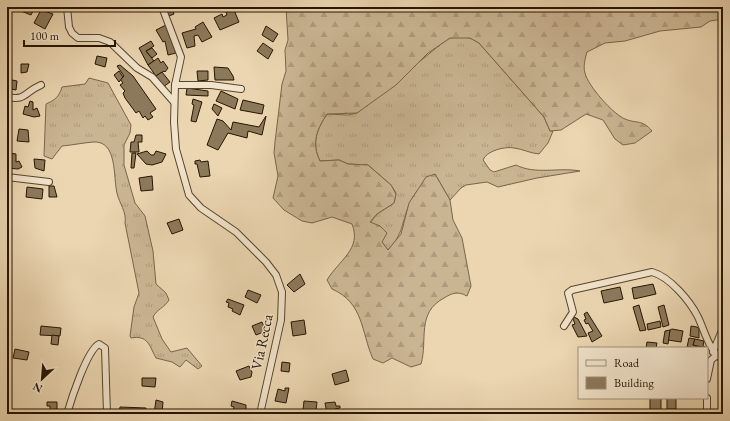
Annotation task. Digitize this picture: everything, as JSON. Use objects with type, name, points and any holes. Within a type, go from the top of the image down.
[{"type":"street","points":[[67,7],[69,27],[72,33],[78,38],[98,38],[110,42],[137,68],[152,77],[174,102]]},
{"type":"street","name":"Via Recca","points":[[162,7],[181,58],[175,84],[174,102],[176,149],[189,195],[201,208],[236,232],[266,262],[276,276],[282,292],[283,310],[260,414]]},
{"type":"street","points":[[175,84],[211,85],[241,89]]},
{"type":"street","points":[[7,97],[22,98],[28,91],[41,85]]},
{"type":"street","points":[[7,177],[50,182]]},
{"type":"street","points":[[564,326],[572,312],[568,293],[572,290],[652,272],[662,277],[680,292],[696,312],[715,353],[723,360]]},
{"type":"street","points":[[708,374],[711,360],[721,339],[723,328]]},
{"type":"street","points":[[67,414],[71,400],[92,352],[96,346],[101,344],[105,348],[107,414]]},
{"type":"street","points":[[706,399],[707,414]]},
{"type":"street","points":[[7,413],[11,414]]},
{"type":"green space","points":[[286,7],[723,7],[723,19],[710,21],[701,27],[660,31],[625,41],[605,43],[587,52],[584,63],[584,71],[587,79],[596,92],[614,112],[625,119],[642,123],[652,131],[635,143],[623,145],[615,139],[603,120],[586,114],[561,130],[550,131],[544,117],[479,43],[470,38],[450,38],[428,53],[396,85],[357,113],[327,114],[320,125],[316,136],[316,148],[320,161],[339,160],[348,164],[368,165],[391,185],[396,194],[394,203],[377,214],[370,222],[380,226],[387,233],[382,242],[388,250],[401,234],[409,203],[426,177],[435,174],[450,200],[453,220],[462,238],[471,286],[467,296],[464,294],[455,293],[435,304],[426,319],[421,364],[411,367],[392,358],[383,363],[373,359],[356,310],[342,295],[332,289],[327,280],[352,247],[354,233],[352,224],[332,217],[312,223],[302,221],[284,210],[273,198],[278,176],[274,153],[275,142],[282,84],[286,71],[285,50],[288,40]]},
{"type":"green space","points":[[450,38],[470,38],[479,43],[544,117],[550,131],[553,131],[548,143],[539,154],[510,148],[496,150],[488,154],[483,160],[490,170],[494,172],[516,165],[531,170],[580,171],[537,178],[498,187],[487,182],[466,185],[461,188],[450,200],[435,174],[423,184],[413,196],[406,212],[400,233],[388,250],[382,242],[380,226],[370,223],[377,214],[394,203],[396,193],[391,185],[368,165],[348,164],[339,160],[320,161],[316,148],[316,136],[320,125],[327,114],[348,115],[357,113],[441,44]]},
{"type":"green space","points":[[89,78],[108,83],[131,125],[130,133],[124,145],[124,165],[135,203],[145,216],[153,251],[156,284],[166,293],[169,300],[156,312],[153,317],[162,339],[171,352],[187,348],[202,366],[198,369],[186,360],[180,367],[172,362],[156,358],[145,340],[137,337],[131,338],[130,336],[134,307],[139,293],[125,223],[125,215],[117,193],[111,153],[107,147],[101,143],[93,142],[62,146],[52,159],[44,156],[46,104],[56,98],[62,87],[85,84]]},
{"type":"building","points":[[11,7],[35,7],[31,15]]},
{"type":"building","points":[[171,7],[174,14],[169,16],[166,9]]},
{"type":"building","points":[[41,10],[53,14],[45,29],[34,23]]},
{"type":"building","points":[[234,10],[239,22],[220,30],[214,18],[222,14],[223,17],[227,15],[226,12]]},
{"type":"building","points":[[203,22],[212,37],[202,42],[198,35],[194,36],[195,46],[187,48],[182,33],[196,29],[195,27]]},
{"type":"building","points":[[166,25],[176,53],[168,55],[165,41],[163,42],[156,30]]},
{"type":"building","points":[[266,26],[278,34],[273,42],[262,35]]},
{"type":"building","points":[[151,41],[154,46],[146,51],[154,61],[148,65],[139,48]]},
{"type":"building","points":[[263,43],[273,50],[268,59],[257,51]]},
{"type":"building","points":[[152,48],[157,54],[152,58],[146,51]]},
{"type":"building","points":[[97,56],[107,58],[105,67],[95,64]]},
{"type":"building","points":[[158,58],[161,63],[163,61],[168,68],[165,72],[164,71],[156,76],[148,65]]},
{"type":"building","points":[[21,64],[29,64],[27,72],[21,73]]},
{"type":"building","points":[[120,65],[133,76],[156,109],[150,113],[153,117],[148,120],[145,116],[143,118],[139,111],[136,113],[125,98],[123,93],[125,91],[120,85],[123,83],[120,79],[124,76],[117,66]]},
{"type":"building","points":[[214,67],[228,68],[234,80],[215,80]]},
{"type":"building","points":[[119,71],[123,77],[119,82],[114,75]]},
{"type":"building","points":[[197,71],[208,71],[208,80],[198,81]]},
{"type":"building","points":[[162,72],[170,82],[163,87],[156,76]]},
{"type":"building","points":[[7,79],[17,81],[16,90],[11,89],[7,91]]},
{"type":"building","points":[[187,88],[208,91],[208,96],[186,95]]},
{"type":"building","points":[[221,91],[238,99],[235,109],[216,101]]},
{"type":"building","points":[[193,99],[202,102],[196,122],[191,121],[194,105],[192,104]]},
{"type":"building","points":[[243,100],[264,105],[262,114],[240,110]]},
{"type":"building","points":[[30,101],[33,102],[33,110],[37,108],[40,116],[34,117],[23,114],[25,106],[28,107]]},
{"type":"building","points":[[214,104],[222,108],[218,116],[212,109]]},
{"type":"building","points":[[266,116],[262,135],[248,131],[247,138],[228,133],[218,150],[207,145],[217,119],[223,121],[231,130],[233,122],[259,127]]},
{"type":"building","points":[[19,129],[28,130],[29,142],[17,141]]},
{"type":"building","points":[[136,135],[142,135],[142,142],[138,142],[139,152],[130,152],[131,142],[134,142]]},
{"type":"building","points":[[147,151],[151,155],[154,155],[156,151],[166,154],[162,162],[152,165],[146,164],[137,154]]},
{"type":"building","points":[[10,153],[16,154],[16,162],[19,161],[22,167],[18,169],[7,168],[7,158],[10,159]]},
{"type":"building","points":[[132,153],[136,153],[134,168],[131,168]]},
{"type":"building","points":[[34,159],[45,160],[44,171],[35,168]]},
{"type":"building","points":[[200,160],[201,162],[208,161],[210,176],[200,177],[195,161]]},
{"type":"building","points":[[152,176],[153,190],[141,191],[139,178]]},
{"type":"building","points":[[49,186],[54,186],[57,197],[49,197]]},
{"type":"building","points":[[27,187],[43,189],[42,199],[26,197]]},
{"type":"building","points":[[179,219],[183,230],[172,234],[167,223]]},
{"type":"building","points":[[300,274],[305,284],[294,292],[287,285]]},
{"type":"building","points":[[653,284],[656,294],[634,299],[632,288]]},
{"type":"building","points":[[620,287],[623,299],[604,303],[601,291]]},
{"type":"building","points":[[248,290],[261,295],[257,303],[245,297]]},
{"type":"building","points":[[228,299],[244,305],[240,315],[228,307],[229,303],[226,302]]},
{"type":"building","points":[[639,305],[646,330],[640,331],[633,307]]},
{"type":"building","points":[[664,305],[669,325],[663,327],[658,307]]},
{"type":"building","points":[[587,312],[602,336],[592,342],[588,333],[593,331],[584,320],[586,319],[584,314]]},
{"type":"building","points":[[574,317],[578,319],[587,336],[578,337],[572,325],[575,324],[573,319]]},
{"type":"building","points":[[304,320],[306,334],[293,336],[291,322]]},
{"type":"building","points":[[660,321],[661,327],[648,330],[647,324]]},
{"type":"building","points":[[262,322],[266,331],[256,335],[252,326]]},
{"type":"building","points":[[41,326],[61,328],[60,336],[40,335]]},
{"type":"building","points":[[691,326],[699,329],[699,338],[690,336]]},
{"type":"building","points":[[670,330],[683,331],[681,342],[668,340]]},
{"type":"building","points":[[670,330],[668,344],[663,343],[665,331]]},
{"type":"building","points":[[52,335],[59,336],[58,345],[51,344]]},
{"type":"building","points":[[689,338],[695,339],[693,345],[698,347],[687,347]]},
{"type":"building","points":[[695,339],[704,341],[703,346],[705,347],[702,347],[693,345]]},
{"type":"building","points":[[647,342],[657,343],[656,347],[646,347]]},
{"type":"building","points":[[15,349],[29,352],[27,360],[13,358]]},
{"type":"building","points":[[282,362],[290,363],[289,372],[281,371]]},
{"type":"building","points":[[249,366],[252,372],[251,377],[240,380],[236,371]]},
{"type":"building","points":[[346,370],[349,381],[335,385],[332,374]]},
{"type":"building","points":[[142,378],[156,378],[155,387],[142,386]]},
{"type":"building","points":[[285,388],[289,388],[286,403],[275,401],[278,389],[285,391]]},
{"type":"building","points":[[650,399],[661,399],[661,414],[650,414]]},
{"type":"building","points":[[667,399],[676,399],[676,409],[667,409]]},
{"type":"building","points":[[156,400],[163,402],[162,414],[154,414]]},
{"type":"building","points":[[232,401],[246,405],[246,414],[232,414],[234,407],[231,406]]},
{"type":"building","points":[[304,401],[317,402],[316,411],[318,414],[305,414],[306,410],[303,410]]},
{"type":"building","points":[[47,402],[57,402],[57,409],[50,410],[50,406],[47,406]]},
{"type":"building","points":[[335,402],[336,406],[340,406],[340,408],[335,409],[336,414],[327,414],[325,403]]},
{"type":"building","points":[[120,407],[146,408],[145,414],[119,414]]}]
